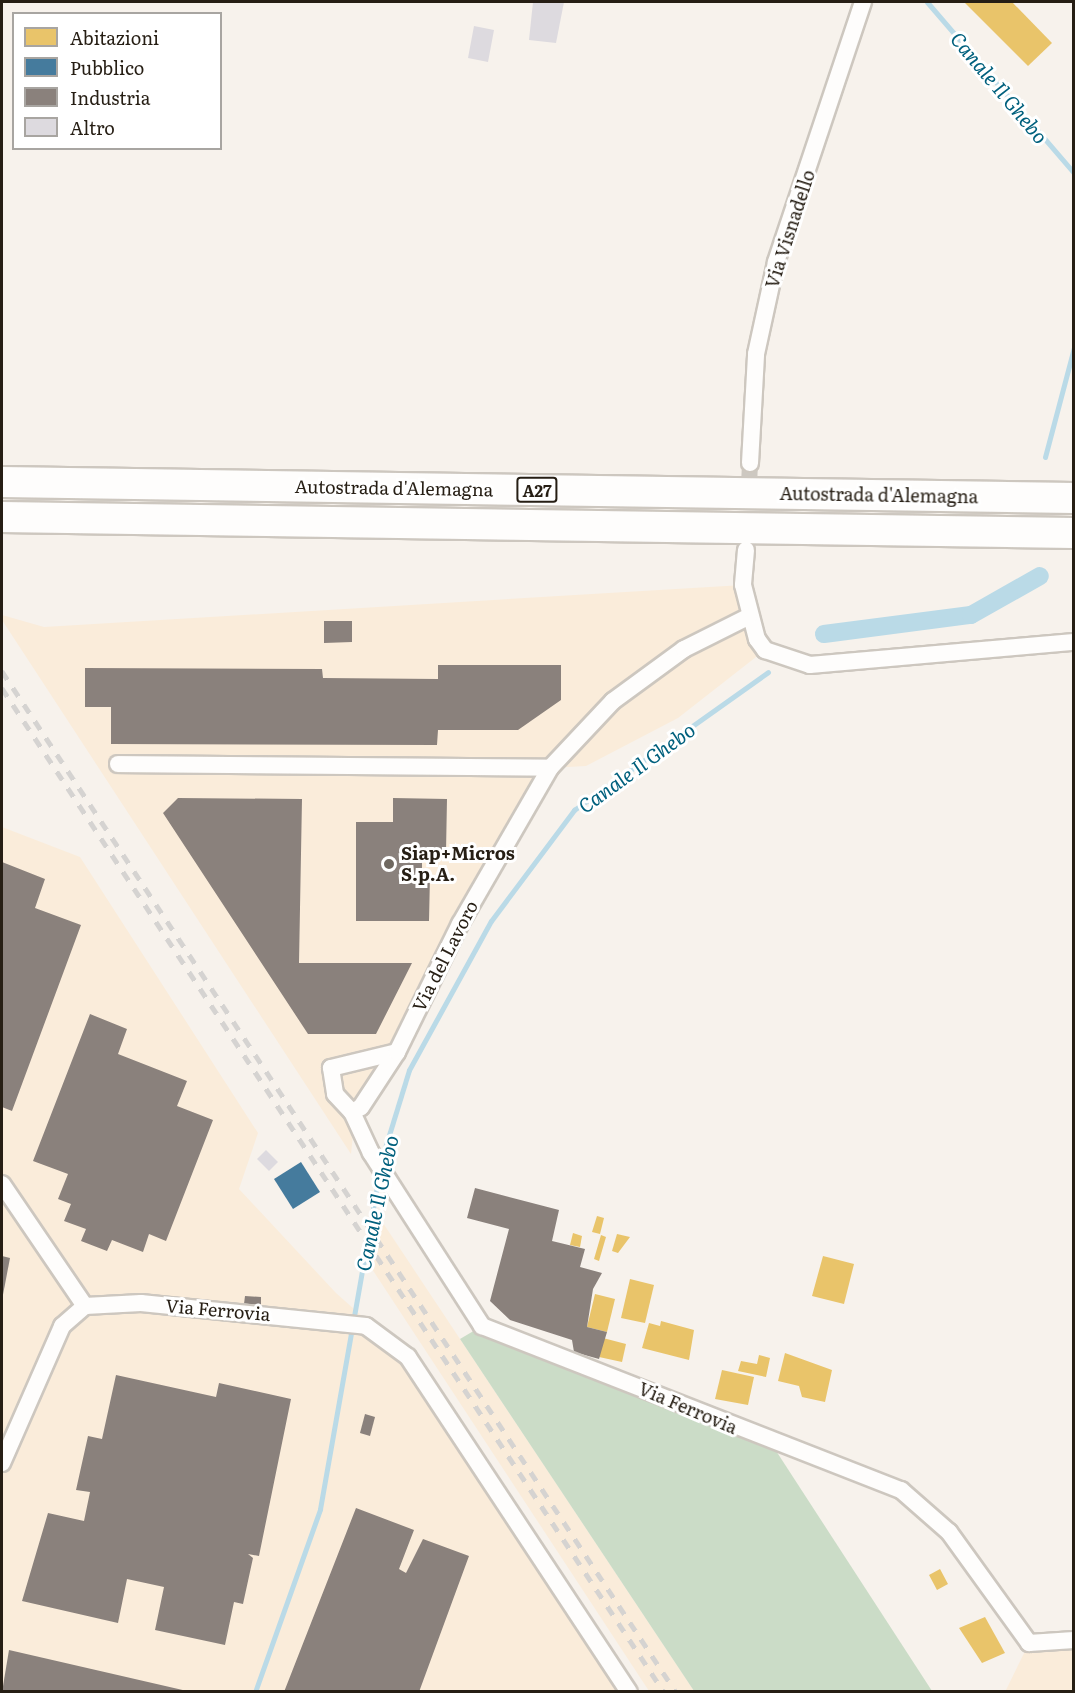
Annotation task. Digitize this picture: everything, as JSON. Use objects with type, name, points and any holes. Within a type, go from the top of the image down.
[{"type":"highway","name":"Autostrada d'Alemagna","points":[[2,482],[1074,498]]},
{"type":"highway","name":"Autostrada d'Alemagna","points":[[2,517],[1074,533]]},
{"type":"street","name":"Via Visnadello","points":[[750,463],[756,354],[776,262],[863,2]]},
{"type":"street","points":[[746,550],[748,617],[765,650],[810,665],[1074,642]]},
{"type":"street","name":"Via del Lavoro","points":[[352,1112],[361,1107],[397,1052],[460,924],[550,768],[613,701],[684,648],[748,617]]},
{"type":"street","points":[[118,764],[550,768]]},
{"type":"street","points":[[352,1112],[335,1094],[331,1068],[397,1052]]},
{"type":"street","name":"Via Ferrovia","points":[[352,1112],[371,1153],[387,1172],[482,1326],[901,1490],[949,1532],[1029,1643],[1074,1640]]},
{"type":"street","points":[[2,1185],[85,1306],[62,1326],[2,1463]]},
{"type":"street","name":"Via Ferrovia","points":[[85,1306],[141,1303],[346,1322],[366,1326],[408,1357],[629,1692]]},
{"type":"shaded area","points":[[743,585],[765,650],[678,718],[586,766],[550,768],[355,1115],[351,1154],[2,620],[2,615],[44,627]]},
{"type":"shaded area","points":[[2,827],[80,857],[258,1133],[239,1189],[336,1293],[408,1357],[629,1691],[2,1691]]},
{"type":"shaded area","points":[[381,1220],[694,1691],[649,1691],[372,1269]]},
{"type":"shaded area","points":[[1073,1640],[1073,1691],[1005,1692],[1029,1643]]},
{"type":"green space","points":[[482,1326],[769,1440],[932,1691],[694,1691],[460,1339]]},
{"type":"building: Abitazioni","points":[[964,2],[1012,2],[1052,43],[1028,66]]},
{"type":"building: Abitazioni","points":[[597,1216],[604,1218],[600,1234],[592,1232]]},
{"type":"building: Abitazioni","points":[[573,1233],[582,1236],[580,1247],[570,1245]]},
{"type":"building: Abitazioni","points":[[617,1234],[630,1237],[618,1253],[612,1251]]},
{"type":"building: Abitazioni","points":[[601,1235],[606,1237],[599,1261],[594,1259]]},
{"type":"building: Abitazioni","points":[[823,1256],[854,1264],[844,1304],[812,1296]]},
{"type":"building: Abitazioni","points":[[630,1279],[654,1285],[645,1323],[621,1318]]},
{"type":"building: Abitazioni","points":[[595,1294],[615,1299],[607,1332],[587,1327]]},
{"type":"building: Abitazioni","points":[[661,1321],[694,1330],[689,1360],[642,1348],[649,1323],[660,1326]]},
{"type":"building: Abitazioni","points":[[603,1338],[626,1344],[622,1362],[599,1357]]},
{"type":"building: Abitazioni","points":[[785,1353],[832,1370],[825,1402],[802,1397],[799,1386],[778,1381]]},
{"type":"building: Abitazioni","points":[[759,1355],[770,1358],[766,1377],[738,1371],[741,1361],[757,1364]]},
{"type":"building: Abitazioni","points":[[722,1370],[754,1377],[748,1405],[715,1399]]},
{"type":"building: Abitazioni","points":[[940,1569],[948,1584],[937,1590],[929,1575]]},
{"type":"building: Abitazioni","points":[[985,1617],[1005,1653],[982,1663],[959,1628]]},
{"type":"building: Pubblico","points":[[301,1162],[320,1192],[293,1209],[274,1179]]},
{"type":"building: Industria","points":[[324,621],[352,621],[352,642],[324,643]]},
{"type":"building: Industria","points":[[438,665],[561,665],[561,700],[518,730],[438,730],[437,745],[111,744],[111,707],[85,707],[85,668],[322,669],[323,678],[438,679]]},
{"type":"building: Industria","points":[[178,798],[302,799],[299,963],[412,963],[376,1034],[308,1034],[163,813]]},
{"type":"building: Industria","name":"Siap+Micros S.p.A.","points":[[393,798],[447,799],[446,852],[422,852],[422,876],[430,876],[429,921],[356,921],[356,822],[393,822]]},
{"type":"building: Industria","points":[[2,862],[45,879],[35,908],[81,925],[12,1111],[2,1107]]},
{"type":"building: Industria","points":[[90,1014],[127,1029],[118,1054],[187,1081],[177,1106],[213,1120],[166,1241],[149,1234],[143,1252],[112,1240],[107,1251],[81,1241],[86,1229],[64,1221],[71,1204],[58,1199],[68,1174],[33,1161]]},
{"type":"building: Industria","points":[[475,1188],[559,1210],[552,1241],[585,1249],[580,1267],[602,1273],[593,1289],[587,1327],[607,1332],[599,1359],[574,1352],[572,1340],[510,1320],[490,1301],[509,1229],[467,1218]]},
{"type":"building: Industria","points":[[2,1256],[10,1258],[2,1300]]},
{"type":"building: Industria","points":[[245,1296],[261,1297],[261,1305],[244,1304]]},
{"type":"building: Industria","points":[[116,1375],[216,1397],[219,1383],[291,1399],[259,1556],[248,1554],[253,1558],[243,1604],[234,1602],[225,1645],[155,1630],[164,1587],[127,1579],[118,1623],[22,1601],[48,1513],[84,1521],[90,1492],[76,1490],[88,1436],[102,1439]]},
{"type":"building: Industria","points":[[365,1414],[375,1417],[370,1436],[360,1433]]},
{"type":"building: Industria","points":[[356,1508],[414,1530],[399,1569],[406,1573],[423,1539],[469,1556],[419,1692],[284,1692]]},
{"type":"building: Industria","points":[[9,1650],[187,1691],[187,1692],[2,1692]]},
{"type":"building: Altro","points":[[533,2],[564,2],[556,43],[529,40]]},
{"type":"building: Altro","points":[[474,26],[494,30],[488,62],[468,58]]},
{"type":"building: Altro","points":[[266,1150],[278,1162],[269,1171],[257,1159]]},
{"type":"waterway","name":"Canale Il Ghebo","points":[[927,2],[1074,173]]},
{"type":"waterway","name":"Canale Il Ghebo","points":[[1045,457],[1074,347]]},
{"type":"waterway","name":"Canale Il Ghebo","points":[[824,634],[971,615],[1040,576]]},
{"type":"waterway","name":"Canale Il Ghebo","points":[[381,1161],[409,1070],[491,921],[574,810],[768,672]]},
{"type":"waterway","name":"Canale Il Ghebo","points":[[255,1692],[320,1509],[379,1173]]},
{"type":"tunnel","points":[[747,534],[750,463]]},
{"type":"railway","points":[[2,671],[676,1692]]},
{"type":"railway","points":[[2,688],[664,1692]]},
{"type":"place","name":"Siap+Micros S.p.A.","points":[[389,864]]}]
